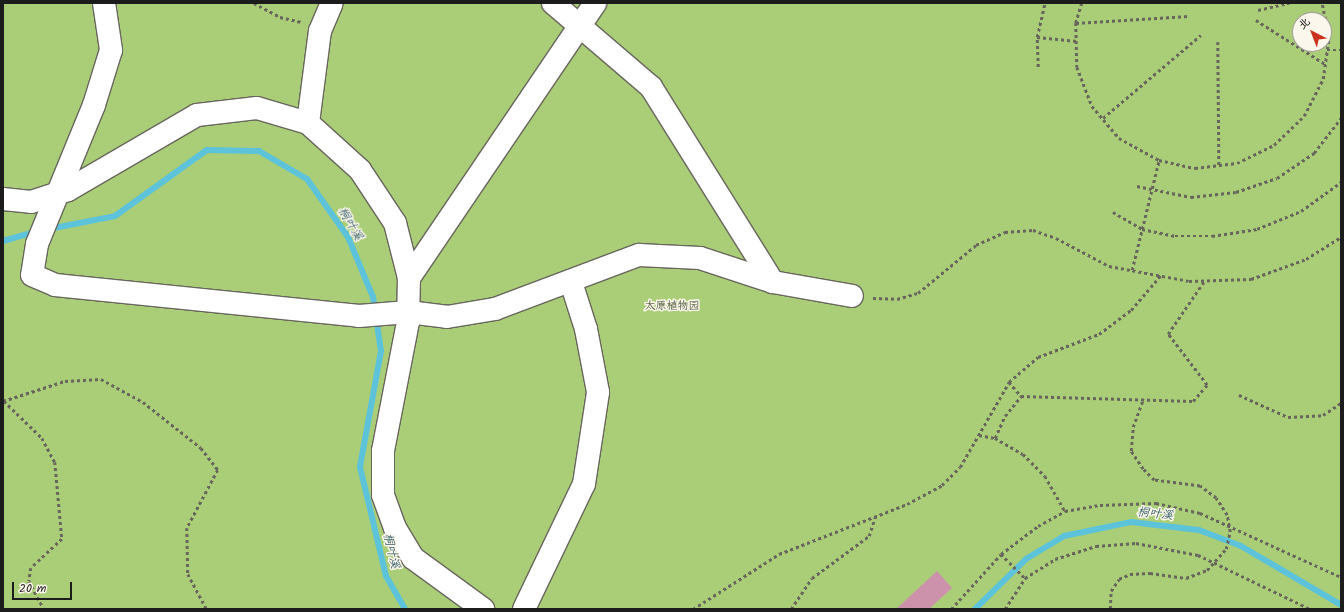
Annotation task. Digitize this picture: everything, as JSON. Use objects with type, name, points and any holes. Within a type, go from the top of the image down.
[{"type":"lane","points":[[104,3],[111,50],[94,105],[37,244],[32,275],[55,285],[359,316],[401,313],[447,317],[495,309],[638,256],[700,258],[772,282],[852,296]]},
{"type":"lane","points":[[308,123],[320,31],[332,3]]},
{"type":"lane","points":[[553,3],[581,24],[651,87],[772,282]]},
{"type":"lane","points":[[483,609],[413,558],[395,528],[383,495],[383,450],[401,313],[409,278],[595,3]]},
{"type":"lane","points":[[3,199],[31,202],[58,193],[197,115],[256,108],[308,123],[360,170],[395,223],[409,278]]},
{"type":"lane","points":[[524,609],[584,484],[598,392],[586,329],[571,282]]},
{"type":"path","points":[[254,3],[280,17],[320,31]]},
{"type":"path","points":[[1038,67],[1037,36],[1045,3]]},
{"type":"path","points":[[1082,3],[1076,23],[1077,67],[1092,106],[1119,138],[1159,160],[1195,168],[1237,163],[1274,145],[1304,116],[1323,79],[1327,52]]},
{"type":"path","points":[[1258,10],[1289,3]]},
{"type":"path","points":[[1076,23],[1189,16]]},
{"type":"path","points":[[1256,20],[1325,64]]},
{"type":"path","points":[[1103,118],[1201,35]]},
{"type":"path","points":[[1037,36],[1077,42]]},
{"type":"path","points":[[1218,42],[1219,165]]},
{"type":"path","points":[[1137,186],[1191,197],[1236,192],[1276,178],[1314,153],[1341,118]]},
{"type":"path","points":[[1132,270],[1159,160]]},
{"type":"path","points":[[1113,212],[1142,229],[1175,236],[1212,236],[1257,229],[1301,211],[1341,182]]},
{"type":"path","points":[[852,296],[897,299],[918,293],[976,245],[1004,232],[1033,230],[1056,238],[1109,266],[1161,275],[1205,280],[1251,279],[1306,259],[1341,237]]},
{"type":"path","points":[[693,609],[779,554],[875,517],[942,485],[960,467],[1009,382],[1038,357],[1099,334],[1131,310],[1161,275]]},
{"type":"path","points":[[1009,382],[1021,396],[1193,401],[1207,385],[1168,334],[1205,280]]},
{"type":"path","points":[[44,609],[30,581],[31,568],[62,539],[55,462],[42,438],[3,401],[65,381],[100,379],[143,402],[202,448],[218,470],[187,528],[188,574],[207,609]]},
{"type":"path","points":[[1239,395],[1288,417],[1323,415],[1341,402]]},
{"type":"path","points":[[995,438],[1021,396]]},
{"type":"path","points":[[1110,609],[1111,591],[1119,579],[1130,574],[1150,573],[1186,578],[1207,570],[1226,549],[1230,532],[1227,515],[1216,498],[1205,490],[1154,480],[1143,469],[1131,451],[1133,427],[1143,399]]},
{"type":"path","points":[[979,435],[995,438],[1023,454],[1045,476],[1065,511]]},
{"type":"path","points":[[951,609],[1001,554],[1038,526],[1065,511],[1100,505],[1156,504],[1200,513],[1341,577]]},
{"type":"path","points":[[792,609],[812,578],[869,536],[875,517]]},
{"type":"path","points":[[1005,609],[1024,578],[1055,559],[1096,546],[1136,543],[1198,555],[1310,609]]},
{"type":"path","points":[[1001,554],[1024,578]]},
{"type":"green space","name":"太原植物园","points":[[3,3],[1341,3],[1341,609],[3,609]]},
{"type":"building","points":[[937,571],[952,588],[929,609],[896,609]]},
{"type":"waterway","name":"桐叶溪","points":[[49,229],[115,216],[207,150],[259,151],[307,179],[348,237],[373,297],[381,351],[360,467],[386,576],[405,609]]},
{"type":"waterway","name":"桐叶溪","points":[[3,241],[38,231]]},
{"type":"waterway","name":"桐叶溪","points":[[975,609],[1026,559],[1064,536],[1131,522],[1199,530],[1241,546],[1341,605]]}]
